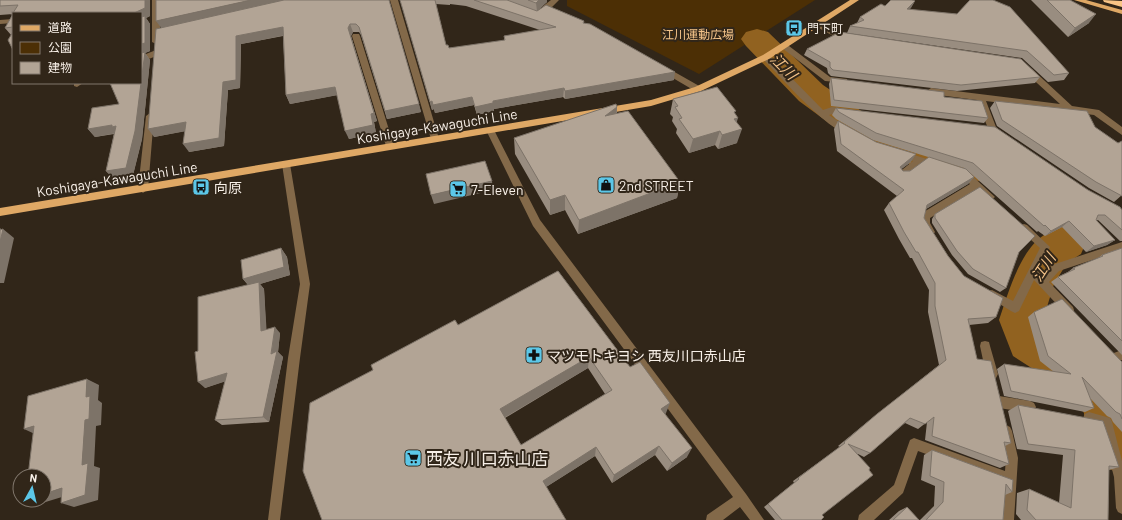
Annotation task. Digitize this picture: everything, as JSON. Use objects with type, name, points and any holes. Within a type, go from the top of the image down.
[{"type":"highway","points":[[1107,0],[1122,4]]},
{"type":"main road","name":"Koshigaya-Kawaguchi Line","points":[[0,212],[651,103],[698,89],[766,57],[855,0]]},
{"type":"main road","points":[[1078,0],[1122,12]]},
{"type":"street","points":[[142,59],[155,57],[160,33],[156,18],[156,0]]},
{"type":"street","points":[[394,0],[435,139]]},
{"type":"street","points":[[538,16],[549,11],[555,0]]},
{"type":"street","points":[[146,22],[156,18]]},
{"type":"street","points":[[0,22],[12,21]]},
{"type":"street","points":[[818,24],[840,36],[854,38]]},
{"type":"street","points":[[356,36],[390,146]]},
{"type":"street","points":[[785,46],[828,79],[851,82]]},
{"type":"street","points":[[766,57],[822,114],[832,122],[857,136]]},
{"type":"street","points":[[659,66],[698,89]]},
{"type":"street","points":[[1024,67],[1070,109]]},
{"type":"street","points":[[920,90],[1096,112],[1122,132]]},
{"type":"street","points":[[981,98],[988,129],[1011,142]]},
{"type":"street","points":[[143,189],[150,109]]},
{"type":"street","points":[[822,114],[832,110],[855,112]]},
{"type":"street","points":[[490,130],[536,223],[758,520]]},
{"type":"street","points":[[895,152],[964,173],[1000,206]]},
{"type":"street","points":[[901,175],[921,160]]},
{"type":"street","points":[[274,520],[294,358],[305,284],[286,164]]},
{"type":"street","points":[[936,241],[925,224],[925,216],[976,185]]},
{"type":"street","points":[[983,289],[1015,308],[1045,248],[1017,221]]},
{"type":"street","points":[[1108,238],[1120,246]]},
{"type":"street","points":[[1042,282],[1056,268],[1120,246]]},
{"type":"street","points":[[1033,272],[1079,320]]},
{"type":"street","points":[[985,346],[1012,458],[1008,520]]},
{"type":"street","points":[[997,395],[1045,410]]},
{"type":"street","points":[[1075,416],[1106,422],[1120,477],[1122,508]]},
{"type":"street","points":[[864,520],[899,489],[914,444],[1011,478]]},
{"type":"street","points":[[712,520],[742,498]]},
{"type":"green space","name":"江川運動広場","points":[[567,0],[815,0],[699,74],[567,6]]},
{"type":"building","points":[[0,0],[145,0],[145,8],[136,12],[14,12],[18,5],[0,6]]},
{"type":"building","points":[[156,0],[251,0],[156,21]]},
{"type":"building","points":[[284,0],[389,0],[419,104],[385,111],[359,27],[356,24],[350,24],[348,28],[374,113],[371,114],[373,125],[345,131],[335,87],[286,95],[283,27],[236,36],[236,80],[223,82],[219,138],[183,144],[186,122],[148,129],[156,29]]},
{"type":"building","points":[[400,0],[435,0],[446,45],[448,45],[449,48],[505,40],[504,36],[556,27],[474,0],[507,0],[537,11],[546,5],[584,21],[583,23],[590,24],[675,72],[565,91],[564,88],[493,101],[493,103],[475,107],[472,97],[433,105],[432,101],[430,102]]},
{"type":"building","points":[[528,0],[539,0],[536,3]]},
{"type":"building","points":[[891,0],[915,1],[907,9],[957,14],[970,0],[993,0],[1010,7],[1069,73],[1054,75],[1027,51],[850,26],[864,20],[860,17],[881,4],[885,6]]},
{"type":"building","points":[[1047,0],[1070,0],[1096,14],[1075,28]]},
{"type":"building","points":[[12,16],[12,27],[5,28]]},
{"type":"building","points":[[145,16],[145,43],[142,44],[142,17]]},
{"type":"building","points":[[840,32],[1021,59],[1040,77],[961,85],[833,70],[830,67],[830,62],[807,49]]},
{"type":"building","points":[[12,34],[12,48],[8,40]]},
{"type":"building","points":[[145,52],[142,75],[142,53]]},
{"type":"building","points":[[831,78],[944,92],[944,97],[982,101],[988,118],[834,100]]},
{"type":"building","points":[[110,84],[141,84],[135,131],[126,168],[106,171],[116,126],[112,127],[112,125],[88,129],[92,108],[119,104]]},
{"type":"building","points":[[717,87],[736,111],[734,112],[738,118],[734,119],[742,129],[722,135],[720,131],[693,139],[679,119],[682,118],[675,107],[678,106],[673,99]]},
{"type":"building","points":[[995,101],[1087,111],[1095,127],[1118,143],[1122,141],[1122,196],[1096,182],[1002,120]]},
{"type":"building","name":"2nd STREET","points":[[616,104],[617,107],[605,116],[628,111],[680,182],[579,220],[565,195],[550,200],[514,138]]},
{"type":"building","points":[[836,108],[995,127],[1088,190],[1120,207],[1122,210],[1122,230],[1105,215],[1098,215],[1096,220],[1115,240],[1094,246],[1069,221],[1051,231],[973,163],[876,133],[839,112]]},
{"type":"building","points":[[838,121],[876,142],[916,154],[900,167],[903,171],[910,171],[929,157],[966,169],[974,177],[927,205],[924,218],[948,256],[964,276],[1003,298],[996,317],[968,319],[977,359],[991,361],[1011,443],[1004,442],[1009,464],[932,436],[934,417],[925,424],[910,418],[870,453],[848,444],[870,468],[869,470],[873,475],[822,515],[824,517],[821,520],[782,520],[768,504],[799,479],[798,478],[845,443],[844,442],[877,414],[946,360],[935,306],[935,283],[918,252],[916,252],[904,232],[889,203],[904,190],[841,144]]},
{"type":"building","points":[[485,161],[492,181],[431,195],[426,174]]},
{"type":"building","points":[[980,187],[1035,236],[1019,252],[1006,288],[973,269],[957,251],[935,218],[935,214]]},
{"type":"building","points":[[3,229],[0,242],[0,230]]},
{"type":"building","points":[[281,248],[284,267],[243,279],[241,260]]},
{"type":"building","points":[[1122,248],[1122,341],[1058,277],[1075,269],[1073,268]]},
{"type":"building","points":[[558,271],[630,367],[640,362],[670,403],[661,409],[692,448],[672,463],[659,446],[614,475],[596,447],[543,481],[566,520],[322,520],[303,471],[310,403],[373,370],[371,365],[455,320],[458,325]],"holes":[[[589,357],[612,390],[521,445],[500,409]]]},
{"type":"building","points":[[259,282],[261,331],[275,327],[271,354],[277,351],[263,417],[215,420],[227,373],[198,382],[195,352],[198,351],[198,297]]},
{"type":"building","points":[[1062,299],[1122,362],[1122,419],[1120,414],[1116,412],[1082,377],[1094,408],[1011,391],[1004,364],[1071,374],[1048,356],[1034,312]]},
{"type":"building","points":[[87,379],[86,397],[90,396],[89,419],[85,420],[82,465],[88,463],[85,495],[61,503],[62,488],[52,491],[52,468],[29,468],[34,426],[24,429],[28,396]]},
{"type":"building","points":[[1018,405],[1103,421],[1119,467],[1109,466],[1108,520],[1036,520],[1027,510],[1029,489],[1071,508],[1075,450],[1028,444]]},
{"type":"building","points":[[932,450],[1013,480],[1012,492],[1006,484],[1003,520],[926,520],[943,502],[944,482],[930,476]]},
{"type":"building","points":[[907,507],[919,520],[893,520]]},
{"type":"waterway","name":"江川","points":[[757,39],[811,93],[872,136],[925,156],[999,171],[1035,197],[1069,235],[1066,242],[1052,251],[1034,279],[1021,320],[1029,341],[1060,361],[1093,387],[1109,407],[1108,417],[1122,449]]},
{"type":"place","name":"門下町","points":[[794,28]]},
{"type":"place","name":"2nd STREET","points":[[606,185]]},
{"type":"place","name":"向原","points":[[201,187]]},
{"type":"place","name":"7-Eleven","points":[[458,189]]},
{"type":"place","name":"マツモトキヨシ 西友川口赤山店","points":[[534,355]]},
{"type":"place","name":"西友 川口赤山店","points":[[413,458]]}]
